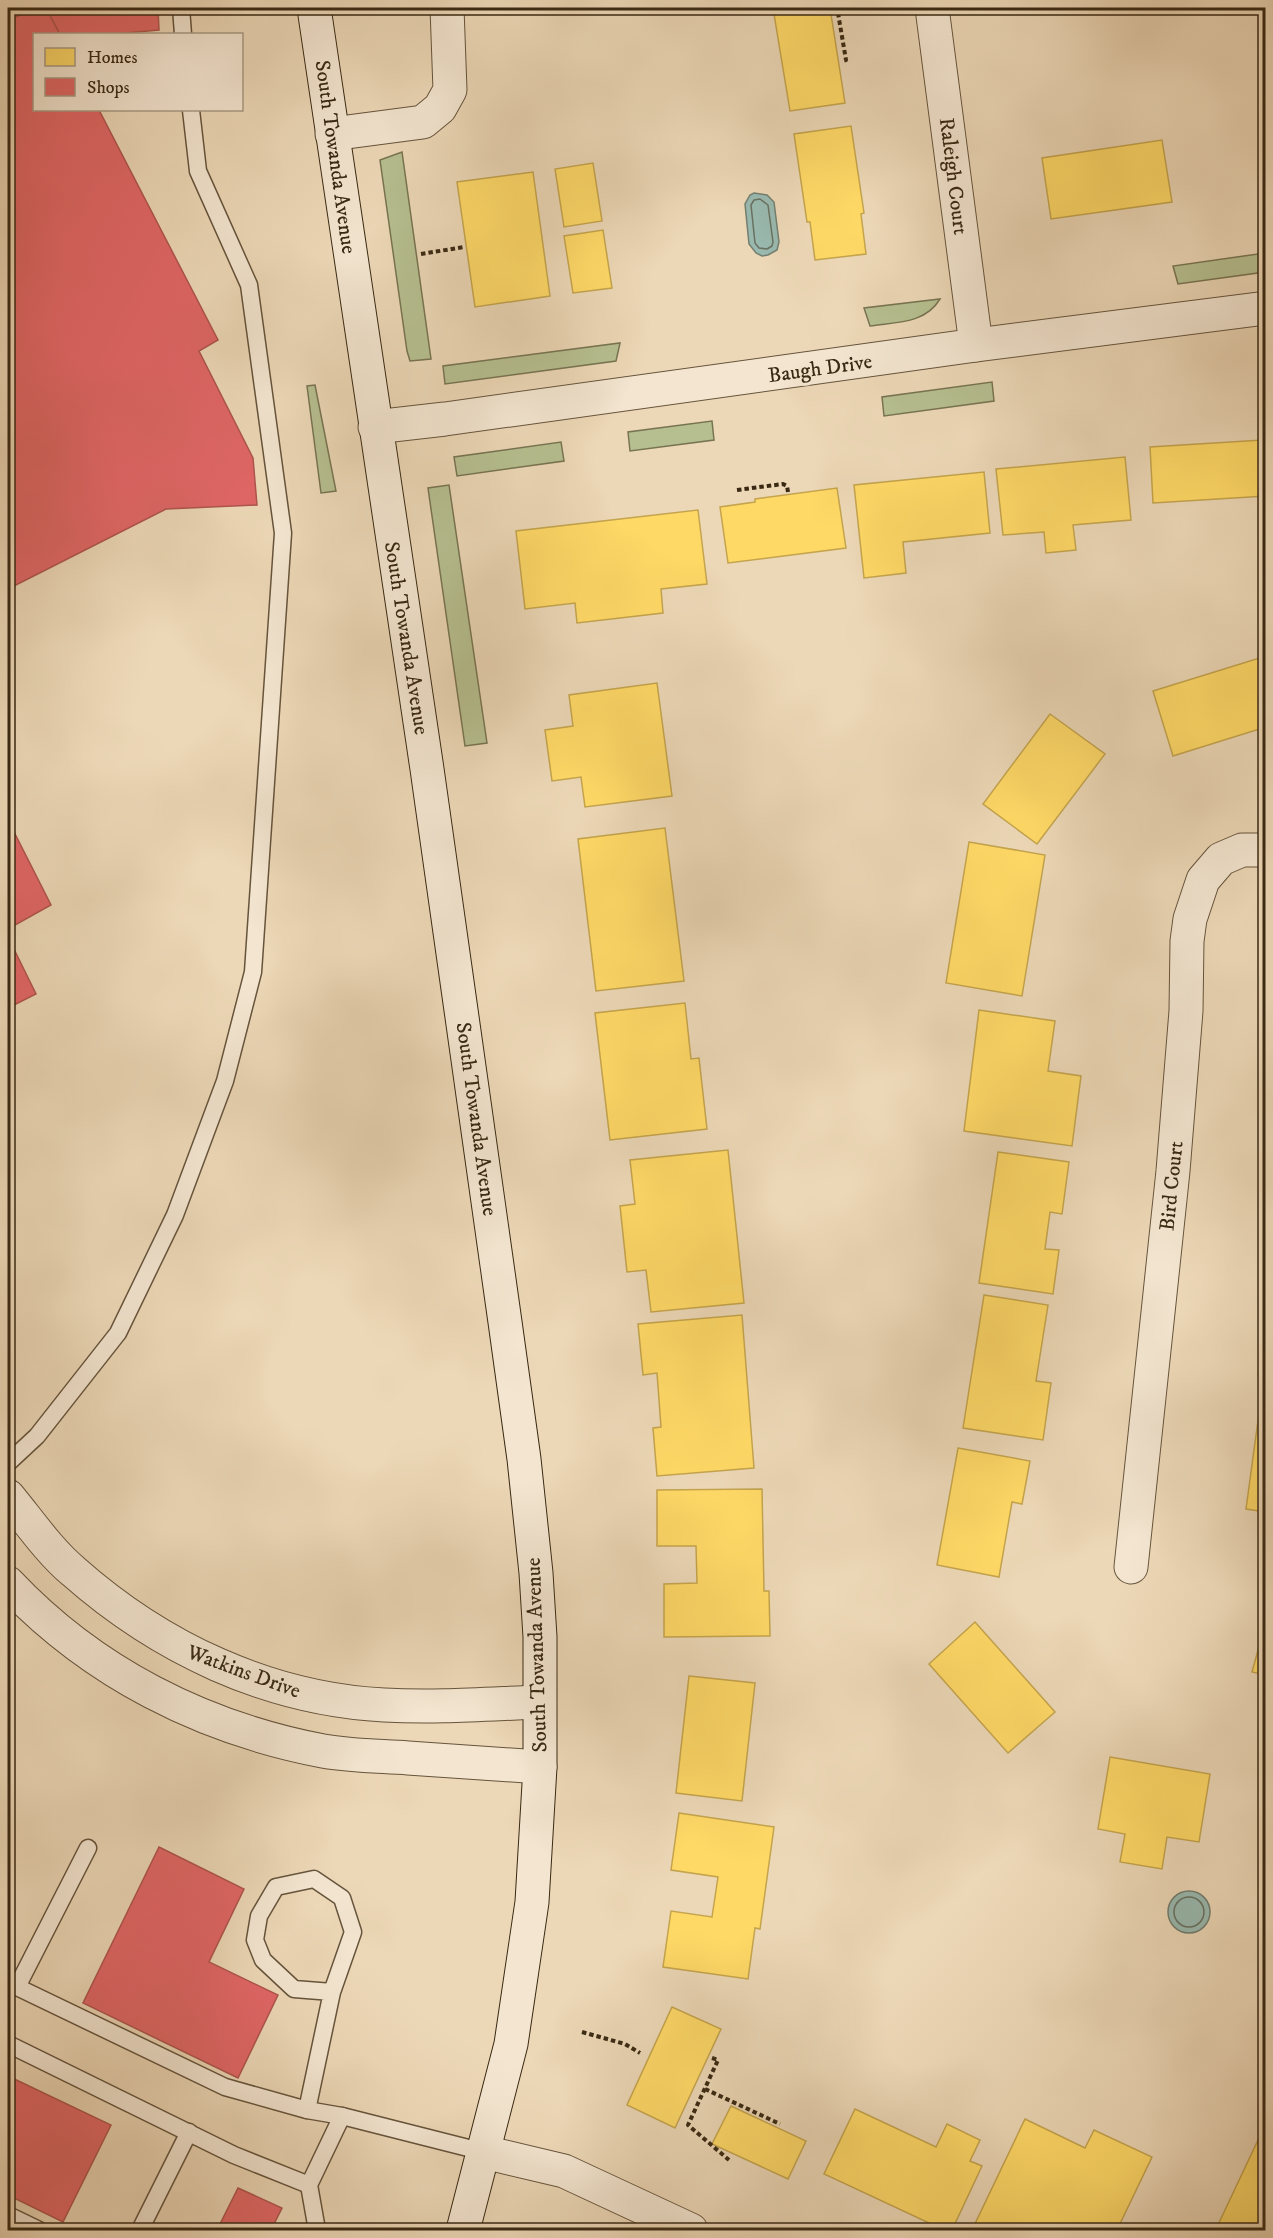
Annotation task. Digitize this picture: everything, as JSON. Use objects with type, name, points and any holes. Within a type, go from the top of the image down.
[{"type":"street","name":"South Towanda Avenue","points":[[314,8],[432,804],[524,1459],[540,1626],[540,1767],[531,1912],[511,2044],[463,2230]]},
{"type":"street","points":[[332,134],[423,122],[440,108],[450,90],[447,8]]},
{"type":"street","name":"Raleigh Court","points":[[932,8],[976,345]]},
{"type":"street","name":"Baugh Drive","points":[[375,427],[457,418],[976,345],[1266,308]]},
{"type":"street","name":"Bird Court","points":[[1131,1567],[1173,1171],[1186,1011],[1187,941],[1190,919],[1203,880],[1221,859],[1242,850],[1266,849]]},
{"type":"street","name":"Watkins Drive","points":[[8,1496],[71,1570],[122,1611],[177,1647],[218,1666],[261,1682],[305,1694],[350,1702],[441,1707],[539,1702]]},
{"type":"street","points":[[8,1583],[33,1610],[90,1656],[153,1694],[236,1729],[323,1751],[540,1767]]},
{"type":"street","points":[[484,2152],[564,2171],[691,2230]]},
{"type":"lane","points":[[181,8],[183,33]]},
{"type":"lane","points":[[8,1463],[37,1436],[118,1333],[175,1215],[225,1081],[253,972],[282,533],[249,285],[198,171],[191,111]]},
{"type":"lane","points":[[88,1848],[17,1987],[225,2087],[307,2110],[342,2116],[484,2152]]},
{"type":"lane","points":[[307,2110],[332,1992],[353,1932],[342,1898],[314,1879],[276,1887],[258,1916],[255,1940],[263,1960],[294,1989],[332,1992]]},
{"type":"lane","points":[[8,2044],[234,2155],[309,2185]]},
{"type":"lane","points":[[317,2230],[309,2185],[342,2116]]},
{"type":"lane","points":[[140,2230],[189,2132]]},
{"type":"lane","points":[[8,2215],[39,2230]]},
{"type":"path","points":[[838,13],[846,60],[842,61]]},
{"type":"path","points":[[421,254],[464,247]]},
{"type":"path","points":[[737,490],[783,484],[787,486],[788,492]]},
{"type":"path","points":[[582,2032],[624,2044],[640,2053]]},
{"type":"path","points":[[712,2058],[718,2060],[688,2125],[729,2160]]},
{"type":"path","points":[[705,2089],[780,2124]]},
{"type":"green space","points":[[402,152],[431,359],[410,361],[380,160]]},
{"type":"green space","points":[[1265,253],[1265,272],[1178,284],[1173,266]]},
{"type":"green space","points":[[940,299],[934,307],[918,317],[870,326],[864,308]]},
{"type":"green space","points":[[620,343],[616,361],[445,384],[443,366]]},
{"type":"green space","points":[[992,382],[994,401],[884,416],[882,397]]},
{"type":"green space","points":[[315,385],[336,491],[321,493],[307,386]]},
{"type":"green space","points":[[712,421],[714,440],[630,451],[628,432]]},
{"type":"green space","points":[[561,442],[564,461],[457,476],[454,457]]},
{"type":"green space","points":[[449,485],[487,743],[465,746],[428,488]]},
{"type":"water","points":[[754,193],[767,195],[774,202],[779,242],[777,250],[768,255],[762,256],[756,253],[749,244],[745,204],[750,195]]},
{"type":"water","points":[[1189,1891],[1197,1892],[1204,1897],[1209,1904],[1209,1920],[1204,1927],[1197,1932],[1189,1933],[1181,1932],[1174,1927],[1169,1920],[1168,1912],[1169,1904],[1174,1897],[1181,1892]]},
{"type":"building: Homes","points":[[773,8],[830,8],[845,103],[790,111]]},
{"type":"building: Homes","points":[[851,126],[864,213],[861,214],[866,254],[815,260],[794,134]]},
{"type":"building: Homes","points":[[1162,140],[1172,202],[1051,219],[1042,158]]},
{"type":"building: Homes","points":[[593,163],[602,221],[564,227],[555,169]]},
{"type":"building: Homes","points":[[533,172],[550,296],[475,307],[457,182]]},
{"type":"building: Homes","points":[[603,230],[612,288],[573,293],[564,236]]},
{"type":"building: Homes","points":[[1262,440],[1266,496],[1153,503],[1150,447]]},
{"type":"building: Homes","points":[[1125,457],[1131,520],[1073,525],[1076,550],[1046,553],[1044,532],[1003,535],[996,469]]},
{"type":"building: Homes","points":[[984,472],[990,533],[903,542],[906,573],[864,578],[854,485]]},
{"type":"building: Homes","points":[[837,488],[846,548],[728,563],[720,507],[755,502],[755,499]]},
{"type":"building: Homes","points":[[698,510],[707,584],[661,589],[663,613],[577,623],[575,603],[525,609],[516,531]]},
{"type":"building: Homes","points":[[1266,656],[1266,727],[1173,756],[1153,691]]},
{"type":"building: Homes","points":[[657,683],[672,796],[585,807],[581,777],[552,781],[545,730],[573,726],[569,695]]},
{"type":"building: Homes","points":[[1050,714],[1105,754],[1037,844],[983,804]]},
{"type":"building: Homes","points":[[665,828],[684,981],[596,991],[578,839]]},
{"type":"building: Homes","points":[[969,842],[1045,855],[1022,996],[946,983]]},
{"type":"building: Homes","points":[[685,1003],[691,1059],[699,1058],[707,1129],[610,1140],[595,1013]]},
{"type":"building: Homes","points":[[979,1010],[1055,1021],[1048,1071],[1081,1076],[1072,1146],[964,1131]]},
{"type":"building: Homes","points":[[728,1150],[744,1303],[651,1312],[646,1270],[627,1272],[620,1206],[635,1204],[630,1160]]},
{"type":"building: Homes","points":[[998,1152],[1069,1162],[1062,1214],[1050,1212],[1045,1249],[1059,1250],[1053,1294],[979,1283]]},
{"type":"building: Homes","points":[[984,1295],[1048,1305],[1036,1381],[1051,1383],[1043,1440],[963,1428]]},
{"type":"building: Homes","points":[[742,1315],[754,1468],[657,1476],[653,1428],[661,1427],[657,1373],[643,1375],[638,1324]]},
{"type":"building: Homes","points":[[1266,1319],[1266,1375],[1258,1374]]},
{"type":"building: Homes","points":[[1262,1391],[1266,1391],[1266,1512],[1246,1509]]},
{"type":"building: Homes","points":[[958,1448],[1030,1461],[1022,1504],[1012,1502],[999,1577],[937,1565]]},
{"type":"building: Homes","points":[[762,1489],[764,1591],[769,1591],[770,1636],[664,1637],[664,1584],[697,1583],[696,1546],[657,1546],[657,1490]]},
{"type":"building: Homes","points":[[1266,1621],[1266,1675],[1252,1672]]},
{"type":"building: Homes","points":[[975,1622],[1055,1712],[1008,1753],[929,1664]]},
{"type":"building: Homes","points":[[689,1676],[755,1683],[742,1801],[676,1793]]},
{"type":"building: Homes","points":[[1110,1757],[1210,1774],[1199,1842],[1167,1837],[1162,1869],[1120,1862],[1125,1834],[1098,1829]]},
{"type":"building: Homes","points":[[679,1813],[774,1827],[760,1929],[755,1928],[748,1979],[663,1967],[671,1911],[712,1917],[718,1877],[671,1870]]},
{"type":"building: Homes","points":[[672,2007],[721,2029],[675,2128],[627,2105]]},
{"type":"building: Homes","points":[[731,2106],[806,2141],[788,2179],[712,2144]]},
{"type":"building: Homes","points":[[855,2109],[936,2147],[947,2124],[980,2140],[970,2161],[982,2166],[952,2230],[944,2230],[824,2174]]},
{"type":"building: Homes","points":[[1025,2119],[1085,2148],[1094,2130],[1152,2157],[1117,2230],[972,2230]]},
{"type":"building: Homes","points":[[1266,2123],[1266,2230],[1225,2230],[1217,2227]]},
{"type":"building: Shops","points":[[8,8],[34,8],[8,21]]},
{"type":"building: Shops","points":[[34,8],[46,8],[59,33],[33,33],[33,111],[100,111],[218,340],[199,351],[253,458],[257,505],[166,509],[8,589],[8,21]]},
{"type":"building: Shops","points":[[46,8],[158,8],[159,30],[125,33],[59,33]]},
{"type":"building: Shops","points":[[8,820],[51,905],[8,929]]},
{"type":"building: Shops","points":[[8,937],[36,994],[8,1008]]},
{"type":"building: Shops","points":[[159,1847],[244,1889],[209,1962],[278,1995],[238,2078],[83,2003]]},
{"type":"building: Shops","points":[[8,2076],[111,2125],[63,2222],[8,2195]]},
{"type":"building: Shops","points":[[238,2188],[282,2208],[271,2230],[217,2230]]}]
